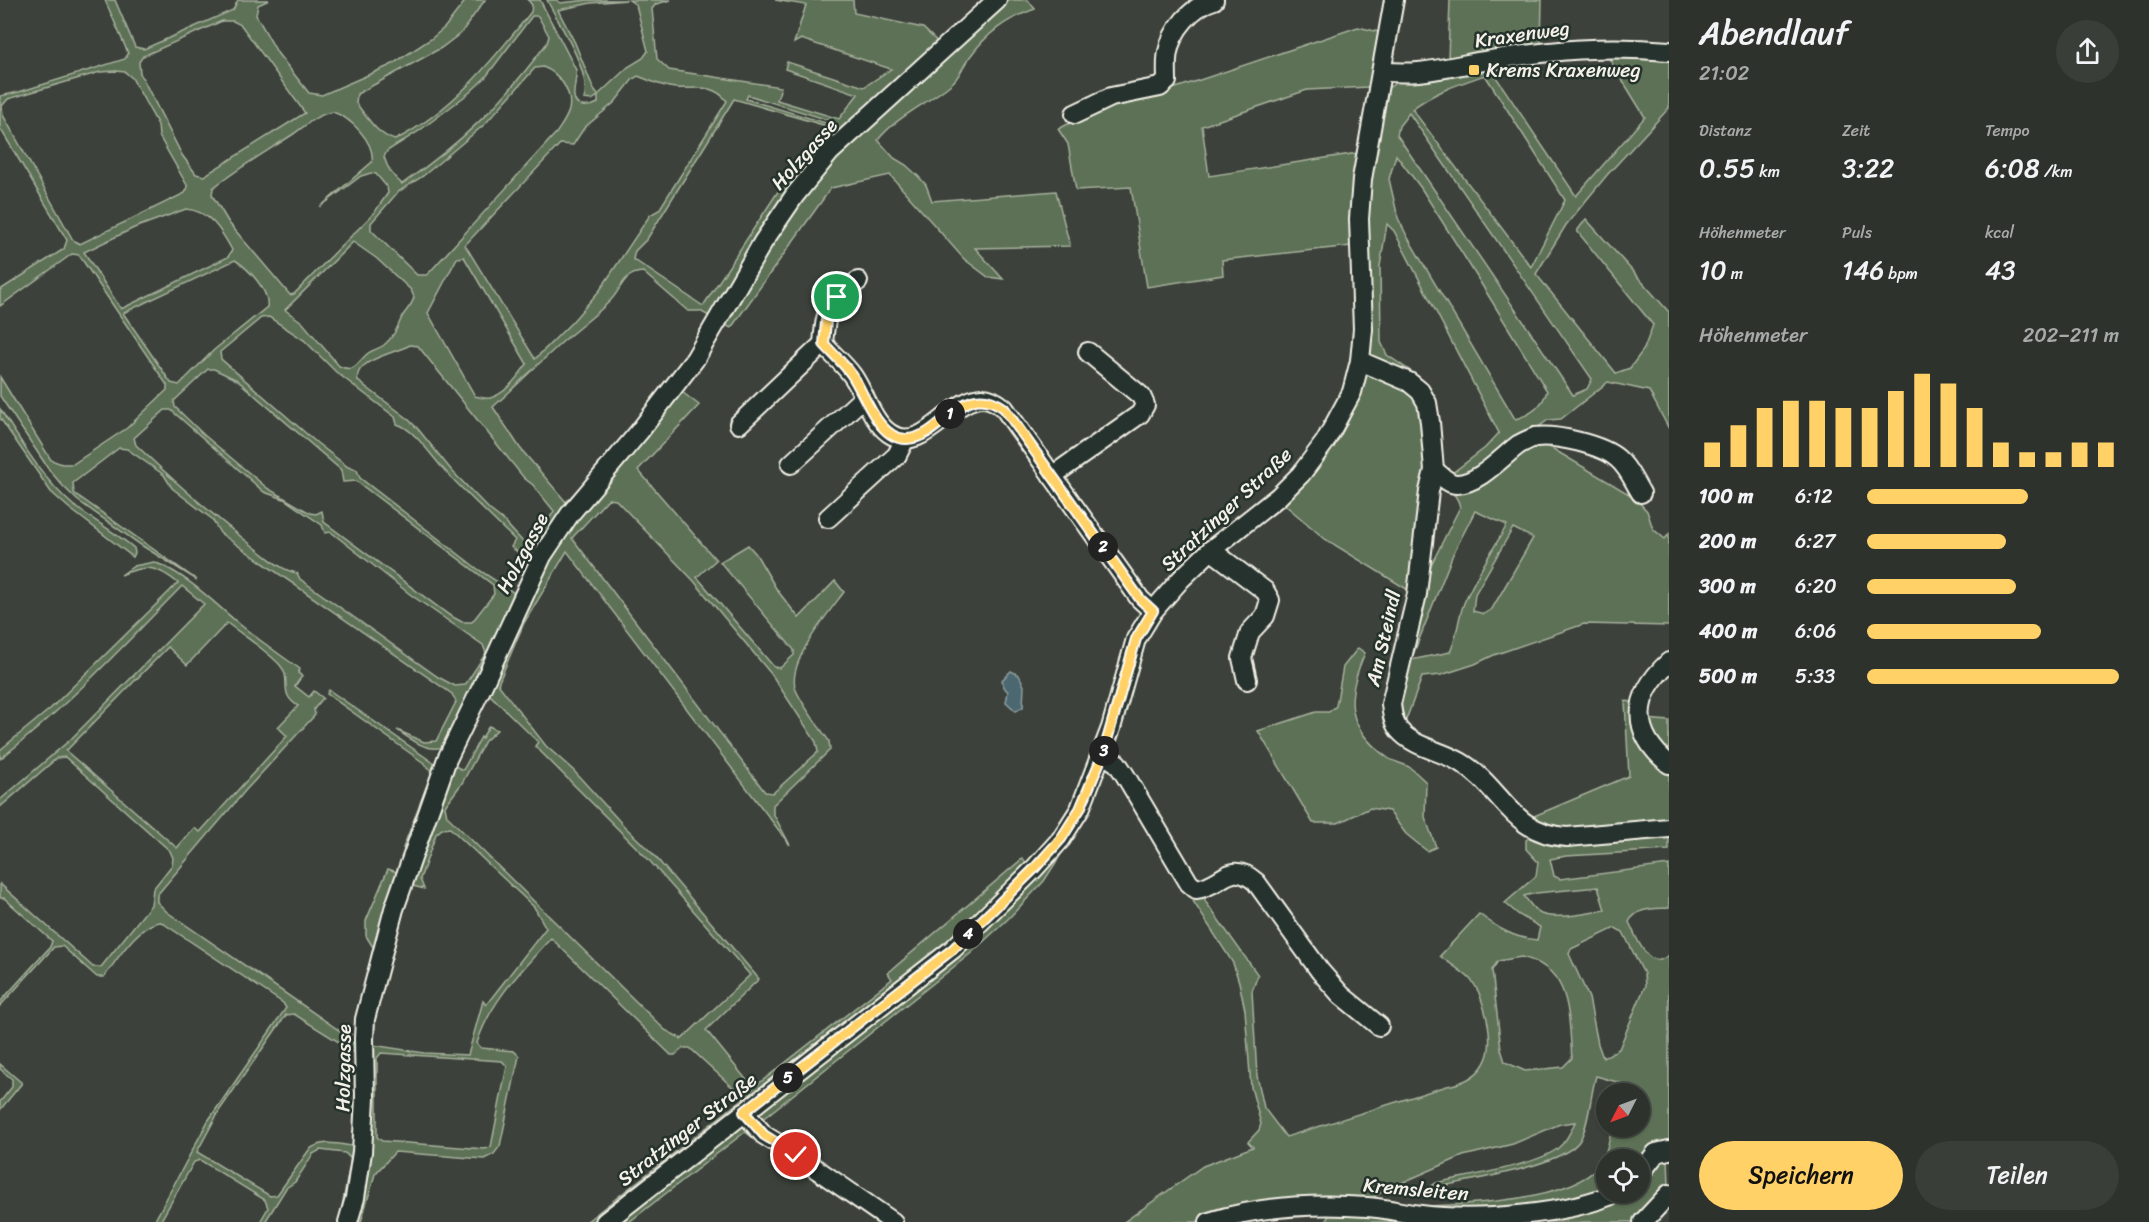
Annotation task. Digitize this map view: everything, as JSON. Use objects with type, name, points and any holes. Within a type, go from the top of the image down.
[{"type":"street","name":"Holzgasse","points":[[348,1222],[355,1198],[362,1152],[365,1019],[394,909],[447,759],[542,556],[570,514],[639,432],[695,359],[763,242],[830,152],[998,0]]},
{"type":"street","points":[[1075,114],[1111,98],[1160,87],[1167,81],[1168,52],[1180,25],[1193,11],[1214,0]]},
{"type":"street","name":"Stratzinger Straße","points":[[605,1222],[953,949],[1034,869],[1061,839],[1080,809],[1103,754],[1136,639],[1153,611],[1210,550],[1278,497],[1301,474],[1325,442],[1352,392],[1360,361],[1363,329],[1359,219],[1362,179],[1394,0]]},
{"type":"street","name":"Kraxenweg","points":[[1382,71],[1410,74],[1492,59],[1576,48],[1629,47],[1669,51]]},
{"type":"street","points":[[739,424],[824,344],[827,310],[837,297],[858,281]]},
{"type":"street","points":[[824,344],[852,375],[878,422],[890,434],[905,439],[920,436],[963,404],[984,398],[1004,408],[1140,599],[1153,611]]},
{"type":"street","points":[[1052,476],[1140,414],[1145,405],[1141,396],[1088,352]]},
{"type":"street","name":"Am Steindl","points":[[1360,361],[1409,382],[1420,391],[1427,404],[1430,422],[1434,470],[1429,491],[1418,594],[1391,704],[1393,718],[1400,731],[1412,740],[1460,762],[1475,772],[1523,823],[1538,832],[1554,837],[1567,837],[1669,828]]},
{"type":"street","points":[[791,464],[864,397]]},
{"type":"street","points":[[1434,470],[1447,481],[1454,484],[1462,483],[1487,470],[1520,444],[1534,438],[1550,437],[1575,441],[1618,459],[1627,468],[1641,493]]},
{"type":"street","points":[[828,518],[897,455],[905,439]]},
{"type":"street","points":[[1210,550],[1265,591],[1270,600],[1265,616],[1250,632],[1242,658],[1247,680]]},
{"type":"street","points":[[1669,662],[1656,673],[1648,687],[1642,704],[1640,721],[1645,738],[1654,752],[1669,764]]},
{"type":"street","points":[[1103,754],[1117,763],[1190,883],[1196,888],[1204,888],[1233,873],[1245,873],[1256,882],[1320,971],[1341,995],[1379,1026]]},
{"type":"street","points":[[744,1112],[764,1135],[893,1222]]},
{"type":"street","points":[[1650,1161],[1656,1153],[1669,1150]]},
{"type":"street","points":[[1643,1222],[1669,1194]]},
{"type":"street","name":"Kremsleiten","points":[[1209,1222],[1231,1215],[1272,1208],[1317,1205],[1370,1207],[1449,1218],[1528,1213],[1596,1202]]},
{"type":"green space","points":[[105,0],[115,0],[135,47],[144,49],[233,10],[238,0],[269,0],[258,5],[256,15],[278,54],[309,93],[322,95],[391,65],[431,39],[445,27],[466,0],[485,0],[461,33],[441,48],[357,94],[356,103],[368,120],[383,134],[395,140],[435,115],[470,84],[531,12],[532,5],[528,0],[540,0],[576,70],[574,96],[577,104],[591,106],[598,103],[598,96],[592,100],[584,99],[584,77],[579,63],[547,0],[557,0],[560,3],[627,0],[591,3],[558,10],[598,95],[628,67],[643,58],[648,51],[636,5],[629,0],[671,0],[656,4],[652,9],[657,59],[669,70],[781,87],[777,100],[839,119],[858,94],[785,69],[787,62],[864,87],[891,69],[801,39],[794,43],[806,5],[775,0],[853,0],[854,13],[923,28],[949,53],[1006,0],[1028,0],[1035,9],[1006,22],[990,34],[969,58],[954,81],[903,117],[878,140],[894,158],[919,177],[926,185],[932,201],[1056,191],[1070,246],[975,248],[1003,279],[988,277],[964,259],[890,175],[831,188],[731,328],[700,311],[688,311],[643,272],[631,275],[605,306],[493,407],[520,448],[566,502],[635,429],[534,564],[511,547],[515,540],[472,499],[411,432],[397,424],[395,417],[336,372],[304,340],[269,317],[261,318],[220,352],[221,359],[317,443],[348,467],[357,470],[360,478],[479,570],[519,596],[448,745],[441,748],[428,747],[415,742],[397,730],[424,742],[436,741],[456,702],[452,694],[220,533],[212,519],[172,488],[164,475],[127,449],[119,448],[73,483],[74,493],[197,580],[141,545],[77,500],[63,486],[50,471],[0,396],[0,377],[51,460],[62,464],[73,464],[127,428],[167,390],[167,385],[79,255],[72,254],[0,306],[0,290],[64,249],[67,240],[0,128],[0,96],[125,59],[128,53]],"holes":[[[532,16],[538,16],[549,36],[547,43],[531,64],[481,120],[444,153],[402,184],[391,172],[384,157],[387,151],[419,131],[485,78]],[[222,21],[233,21],[241,25],[305,113],[204,176],[196,174],[182,155],[140,73],[139,62],[143,56]],[[543,67],[549,70],[564,84],[569,97],[569,110],[557,132],[427,275],[417,275],[371,230],[371,223],[398,192],[423,176],[485,124],[535,68]],[[100,72],[125,72],[132,78],[158,125],[159,136],[188,187],[185,193],[80,244],[73,240],[3,115],[2,106],[8,99]],[[638,76],[669,87],[707,89],[721,95],[727,101],[659,210],[650,215],[600,290],[535,359],[465,245],[560,144],[573,145],[584,128],[615,102]],[[748,95],[835,122],[832,125],[746,99]],[[734,99],[830,127],[798,161],[703,306],[633,259],[635,251],[647,239]],[[333,112],[340,115],[354,125],[366,139],[372,154],[372,162],[320,207],[361,176],[371,173],[376,174],[387,187],[388,193],[374,213],[294,294],[290,295],[229,223],[212,195],[213,188],[316,118]],[[186,209],[202,213],[224,235],[232,250],[228,257],[121,309],[84,252],[134,228]],[[353,242],[376,258],[411,290],[414,297],[387,342],[369,353],[352,368],[339,366],[302,322],[285,310]],[[464,257],[527,364],[501,393],[488,398],[475,396],[428,313],[457,258]],[[235,260],[246,268],[262,287],[267,307],[214,350],[179,385],[171,383],[123,313]],[[410,345],[418,346],[524,478],[533,485],[554,511],[533,546],[524,543],[503,520],[490,510],[452,471],[406,417],[358,381],[358,374],[362,368],[376,358]],[[208,369],[214,369],[237,380],[341,470],[343,482],[356,481],[493,585],[494,594],[472,622],[462,622],[449,615],[324,522],[322,511],[316,514],[310,513],[267,488],[204,435],[175,407],[174,401]],[[165,410],[171,410],[264,492],[284,499],[322,525],[325,533],[331,532],[411,595],[483,645],[486,653],[465,685],[455,686],[438,677],[300,579],[297,573],[271,560],[180,486],[136,445],[134,438]]]},
{"type":"green space","points":[[1450,0],[1542,0],[1541,46],[1448,60]]},
{"type":"green space","points":[[1358,27],[1379,32],[1369,87],[1307,90],[1202,126],[1209,176],[1358,153],[1350,222],[1351,246],[1222,260],[1223,275],[1147,287],[1131,187],[1076,190],[1068,144],[1058,129],[1112,102],[1170,90]]},
{"type":"green space","points":[[1607,55],[1669,59],[1669,108],[1607,175],[1566,225],[1536,274],[1616,373],[1630,368],[1644,349],[1653,325],[1577,231],[1586,219],[1669,312],[1669,429],[1649,391],[1608,382],[1561,419],[1548,420],[1474,474],[1447,477],[1485,448],[1499,433],[1394,231],[1387,224],[1380,266],[1381,342],[1387,355],[1418,376],[1430,389],[1432,403],[1370,354],[1369,200],[1387,89],[1397,82],[1490,68],[1576,196],[1645,117]],"holes":[[[1485,75],[1565,200],[1531,267],[1412,109],[1438,93]],[[1409,113],[1592,379],[1587,389],[1573,395],[1397,135],[1399,126]],[[1396,155],[1421,188],[1547,391],[1542,402],[1531,413],[1515,419],[1408,238],[1398,218],[1389,179]]]},
{"type":"green space","points":[[1367,369],[1417,394],[1428,470],[1413,593],[1325,539],[1284,504],[1313,475],[1336,443],[1354,408]]},
{"type":"green space","points":[[678,389],[699,405],[638,470],[716,560],[697,577],[774,667],[780,668],[794,655],[794,650],[720,562],[748,545],[756,554],[777,590],[799,618],[835,581],[844,592],[810,639],[802,653],[794,679],[796,690],[829,741],[830,750],[773,805],[773,813],[790,845],[567,551],[524,623],[498,684],[546,746],[573,770],[653,854],[759,979],[706,1030],[753,1088],[892,979],[888,973],[1022,859],[1028,864],[948,944],[595,1222],[586,1222],[744,1098],[690,1048],[683,1048],[675,1055],[671,1055],[551,938],[499,999],[477,1043],[481,1048],[514,1051],[519,1056],[500,1146],[494,1154],[484,1159],[395,1152],[375,1174],[361,1222],[352,1222],[367,1044],[424,1053],[468,1055],[483,1001],[486,1005],[546,928],[534,907],[450,828],[442,829],[436,834],[420,879],[424,889],[413,886],[408,880],[449,763],[463,770],[489,726],[497,730],[485,741],[462,783],[445,806],[447,816],[665,1030],[682,1039],[750,975],[648,859],[535,746],[538,742],[484,689],[545,557]],"holes":[[[608,499],[616,500],[693,580],[772,675],[816,742],[818,752],[773,793],[765,792],[572,538]],[[381,1053],[502,1061],[507,1066],[491,1147],[485,1149],[382,1141],[377,1137],[377,1058]]]},
{"type":"green space","points":[[0,409],[33,460],[52,484],[73,505],[134,548],[133,557],[51,492],[0,418]]},
{"type":"green space","points":[[1534,445],[1548,446],[1634,497],[1647,511],[1653,529],[1665,539],[1669,534],[1669,626],[1584,624],[1494,655],[1475,664],[1441,675],[1422,677],[1403,728],[1397,717],[1422,583],[1460,507],[1454,495],[1435,487]],"holes":[[[1475,511],[1507,525],[1464,603],[1450,652],[1411,660],[1453,554]],[[1513,528],[1533,538],[1492,609],[1484,614],[1473,611],[1475,594]]]},
{"type":"green space","points":[[154,562],[177,573],[252,634],[300,669],[298,673],[302,676],[295,686],[309,697],[314,691],[323,698],[314,709],[315,715],[245,791],[157,895],[157,902],[167,912],[343,1033],[351,1034],[349,1040],[357,1046],[356,1055],[294,1014],[286,1015],[219,1111],[197,1152],[270,1196],[277,1195],[314,1146],[332,1143],[358,1147],[345,1222],[339,1222],[351,1159],[345,1153],[320,1150],[313,1154],[295,1182],[286,1188],[265,1222],[260,1222],[268,1208],[265,1200],[200,1160],[194,1162],[160,1222],[154,1222],[208,1121],[286,1008],[283,1003],[161,922],[153,924],[137,935],[104,977],[97,977],[62,946],[54,947],[0,1006],[0,1002],[50,947],[52,941],[4,898],[0,898],[0,884],[93,967],[101,967],[151,905],[153,889],[172,865],[173,858],[170,851],[65,757],[57,758],[0,807],[0,800],[71,739],[204,604],[182,586],[48,719],[0,759],[0,750],[50,709],[178,583],[164,573],[144,568],[121,575],[134,566]],"holes":[[[227,623],[280,665],[284,671],[288,696],[298,706],[278,727],[287,736],[200,832],[194,828],[177,848],[66,751],[168,647],[187,665]]]},
{"type":"green space","points":[[1358,648],[1365,653],[1358,669],[1352,698],[1357,723],[1363,735],[1374,746],[1390,759],[1409,767],[1426,782],[1425,817],[1436,847],[1427,851],[1406,834],[1389,811],[1370,808],[1338,823],[1313,823],[1258,731],[1316,712],[1329,712],[1336,706],[1343,667]]},
{"type":"green space","points":[[329,690],[435,764],[437,771],[409,850],[403,848],[431,775],[430,769],[327,694]]},
{"type":"green space","points":[[1625,701],[1647,704],[1646,719],[1669,721],[1669,823],[1567,834],[1527,819],[1629,776]]},
{"type":"green space","points":[[1669,832],[1669,850],[1550,859],[1554,876],[1560,879],[1669,865],[1669,908],[1641,911],[1629,922],[1641,946],[1650,957],[1660,960],[1669,955],[1669,1142],[1656,1146],[1650,1152],[1650,1149],[1607,1149],[1610,1137],[1650,1137],[1650,1083],[1620,1083],[1596,1076],[1586,1125],[1580,1140],[1570,1150],[1533,1166],[1427,1189],[1436,1183],[1517,1165],[1546,1155],[1563,1143],[1575,1122],[1560,1124],[1513,1144],[1463,1156],[1385,1190],[1366,1202],[1230,1211],[1196,1222],[1124,1222],[1203,1166],[1253,1147],[1248,1142],[1259,1130],[1261,1124],[1251,1087],[1245,1010],[1239,982],[1233,963],[1193,901],[1206,892],[1205,901],[1258,975],[1252,991],[1257,1076],[1264,1108],[1286,1137],[1462,1082],[1481,1068],[1489,1048],[1489,1036],[1488,1022],[1480,997],[1470,979],[1440,956],[1479,914],[1506,932],[1537,940],[1540,927],[1519,915],[1505,903],[1536,876],[1538,862],[1526,849],[1526,840],[1531,836]],"holes":[[[1598,887],[1605,910],[1547,916],[1534,909],[1524,896]],[[1615,928],[1623,932],[1644,974],[1645,986],[1619,1049],[1603,1058],[1589,998],[1569,954],[1571,949]],[[1521,957],[1538,963],[1550,972],[1559,983],[1564,996],[1568,1010],[1572,1058],[1563,1067],[1525,1071],[1505,1062],[1501,1049],[1492,970],[1498,961]]]},
{"type":"green space","points":[[1067,845],[1044,881],[970,954],[760,1121],[760,1112]]},
{"type":"green space","points":[[388,869],[400,873],[356,1032],[373,947],[366,936],[366,921]]},
{"type":"green space","points":[[0,1064],[22,1083],[0,1110],[0,1102],[12,1087],[12,1079],[0,1069]]},
{"type":"green space","points":[[744,1124],[884,1222],[875,1222],[745,1132],[629,1222],[614,1222]]},
{"type":"green space","points":[[1668,1159],[1669,1186],[1637,1222],[1325,1222],[1332,1210],[1420,1220],[1596,1197],[1596,1203],[1650,1203],[1650,1168],[1657,1160]]},
{"type":"green space","points":[[1596,1168],[1596,1197],[1478,1213],[1394,1207],[1442,1206],[1503,1200],[1561,1188],[1583,1179]]},
{"type":"water","points":[[1011,671],[1019,675],[1024,686],[1023,707],[1016,711],[1006,702],[1008,692],[1002,680]]},
{"type":"place","name":"Krems Kraxenweg","points":[[1474,70]]},
{"type":"route","points":[[796,1155],[764,1135],[744,1112],[953,949],[1061,839],[1080,809],[1103,754],[1136,639],[1153,611],[1140,599],[1004,408],[994,401],[984,398],[963,404],[920,436],[905,439],[890,434],[878,422],[852,375],[824,344],[827,310],[837,297]]}]
